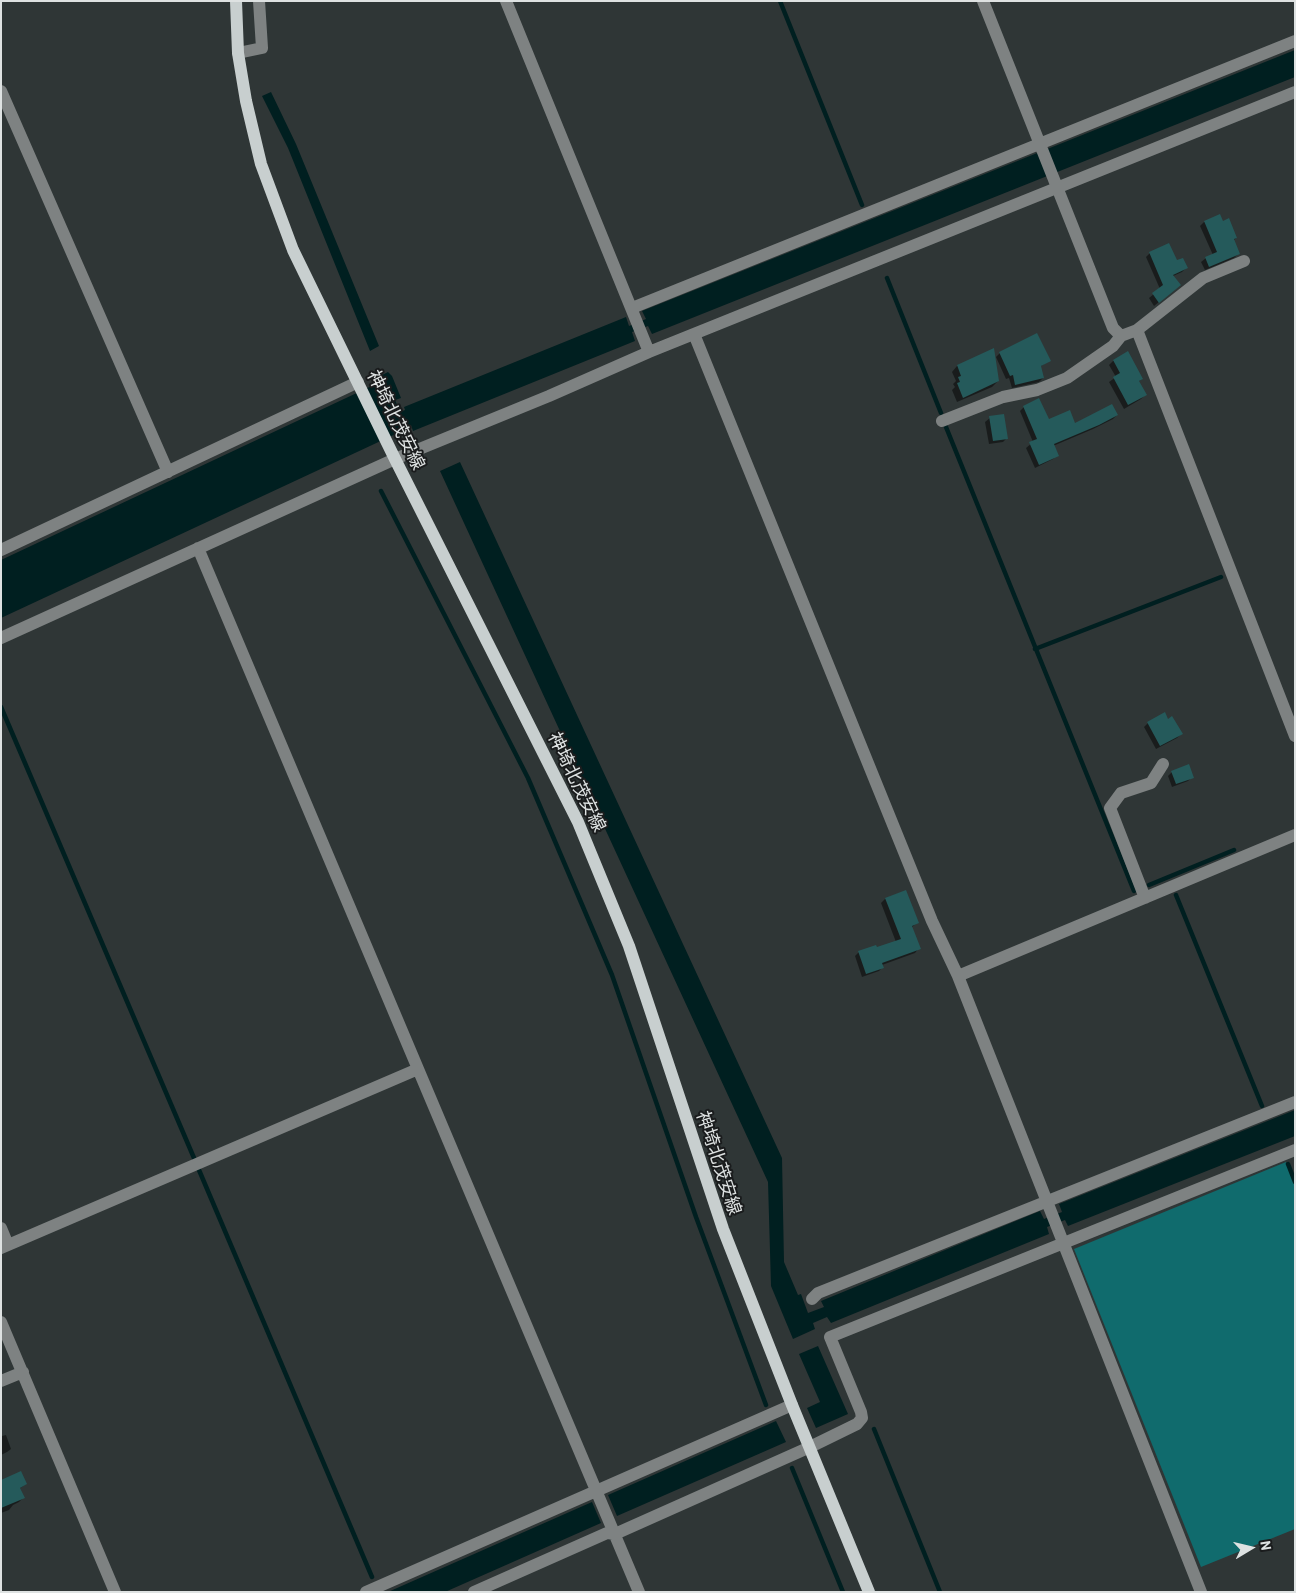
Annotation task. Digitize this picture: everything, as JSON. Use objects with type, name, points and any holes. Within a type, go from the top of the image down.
[{"type":"main road","name":"神埼北茂安線","points":[[236,1],[238,53],[246,101],[261,164],[293,250],[388,446],[578,822],[629,946],[723,1229],[792,1405],[869,1592]]},
{"type":"street","points":[[238,53],[262,48],[259,1]]},
{"type":"street","points":[[506,1],[650,352]]},
{"type":"street","points":[[983,1],[1112,328],[1120,336]]},
{"type":"street","points":[[632,308],[1041,146],[1295,41]]},
{"type":"street","points":[[1,91],[168,472]]},
{"type":"street","points":[[1,638],[395,459],[550,396],[1055,182],[1295,92]]},
{"type":"street","points":[[942,421],[1003,396],[1037,390],[1067,378],[1113,346],[1120,336],[1136,330],[1203,278],[1244,261]]},
{"type":"street","points":[[1136,330],[1295,736]]},
{"type":"street","points":[[694,334],[932,921],[958,976],[1201,1592]]},
{"type":"street","points":[[1,550],[358,382]]},
{"type":"street","points":[[198,548],[639,1592]]},
{"type":"street","points":[[1145,898],[1110,808],[1121,793],[1151,783],[1163,764]]},
{"type":"street","points":[[958,976],[1295,835]]},
{"type":"street","points":[[1,1228],[5,1246],[418,1069]]},
{"type":"street","points":[[812,1299],[818,1293],[1295,1102]]},
{"type":"street","points":[[474,1592],[607,1533],[615,1534],[857,1424],[862,1418],[861,1412],[830,1337],[1295,1150]]},
{"type":"street","points":[[1,1322],[115,1592]]},
{"type":"street","points":[[1,1382],[22,1372]]},
{"type":"street","points":[[366,1592],[792,1405]]},
{"type":"shaded area","points":[[1295,50],[1295,77],[652,334],[648,326],[632,332],[635,341],[413,431],[411,425],[406,426],[409,434],[400,432],[1,618],[1,560],[378,383],[382,375],[388,372],[392,376],[401,398],[395,400],[400,412],[405,410],[404,407],[626,317],[629,326],[646,319],[642,311]]},
{"type":"shaded area","points":[[271,92],[296,144],[379,346],[370,351],[288,148],[262,96]]},
{"type":"shaded area","points":[[460,462],[782,1158],[784,1262],[798,1295],[801,1294],[808,1313],[824,1307],[821,1301],[1040,1211],[1044,1219],[1062,1212],[1059,1204],[1295,1110],[1295,1136],[1068,1226],[1065,1220],[1047,1227],[1049,1234],[831,1323],[827,1317],[813,1323],[815,1329],[793,1339],[771,1286],[768,1182],[440,471]]},
{"type":"shaded area","points":[[1286,1162],[1295,1183],[1295,1529],[1201,1567],[1074,1249]]},
{"type":"shaded area","points":[[818,1346],[848,1414],[816,1428],[807,1408],[820,1402],[799,1354]]},
{"type":"shaded area","points":[[776,1421],[786,1442],[617,1516],[608,1495]]},
{"type":"shaded area","points":[[592,1502],[601,1523],[445,1592],[388,1592]]},
{"type":"building","points":[[1220,214],[1223,221],[1229,218],[1237,238],[1234,239],[1240,254],[1209,267],[1205,257],[1217,252],[1204,221]]},
{"type":"building","points":[[1169,243],[1177,260],[1183,258],[1188,268],[1173,275],[1181,285],[1159,303],[1152,293],[1163,285],[1149,252]]},
{"type":"building","points":[[1037,333],[1051,361],[1041,366],[1044,378],[1015,385],[1013,375],[1010,376],[999,352]]},
{"type":"building","points":[[994,348],[999,381],[963,398],[957,383],[960,382],[958,377],[961,376],[957,365]]},
{"type":"building","points":[[1128,351],[1143,379],[1139,381],[1147,395],[1128,405],[1113,377],[1120,373],[1113,360]]},
{"type":"building","points":[[1039,398],[1049,419],[1070,410],[1075,423],[1112,404],[1118,415],[1054,444],[1059,456],[1039,465],[1029,442],[1037,439],[1023,406]]},
{"type":"building","points":[[1004,414],[1008,439],[993,441],[989,416]]},
{"type":"building","points":[[1165,712],[1168,719],[1172,716],[1183,734],[1160,746],[1147,722]]},
{"type":"building","points":[[1189,764],[1194,778],[1176,784],[1171,771]]},
{"type":"building","points":[[906,890],[919,923],[912,926],[921,949],[882,963],[884,968],[866,974],[858,951],[901,939],[885,898]]},
{"type":"building","points":[[21,1471],[27,1484],[20,1488],[25,1498],[1,1508],[1,1480]]},
{"type":"waterway","points":[[780,1],[862,205]]},
{"type":"waterway","points":[[887,278],[941,413]]},
{"type":"waterway","points":[[946,427],[1134,891]]},
{"type":"waterway","points":[[381,491],[528,778],[612,975],[696,1217],[766,1405]]},
{"type":"waterway","points":[[1035,649],[1221,577]]},
{"type":"waterway","points":[[1,707],[194,1158]]},
{"type":"waterway","points":[[1149,885],[1234,850]]},
{"type":"waterway","points":[[1176,895],[1262,1106]]},
{"type":"waterway","points":[[1288,1164],[1295,1182]]},
{"type":"waterway","points":[[199,1170],[372,1577]]},
{"type":"waterway","points":[[874,1429],[940,1592]]},
{"type":"waterway","points":[[792,1468],[843,1592]]}]
